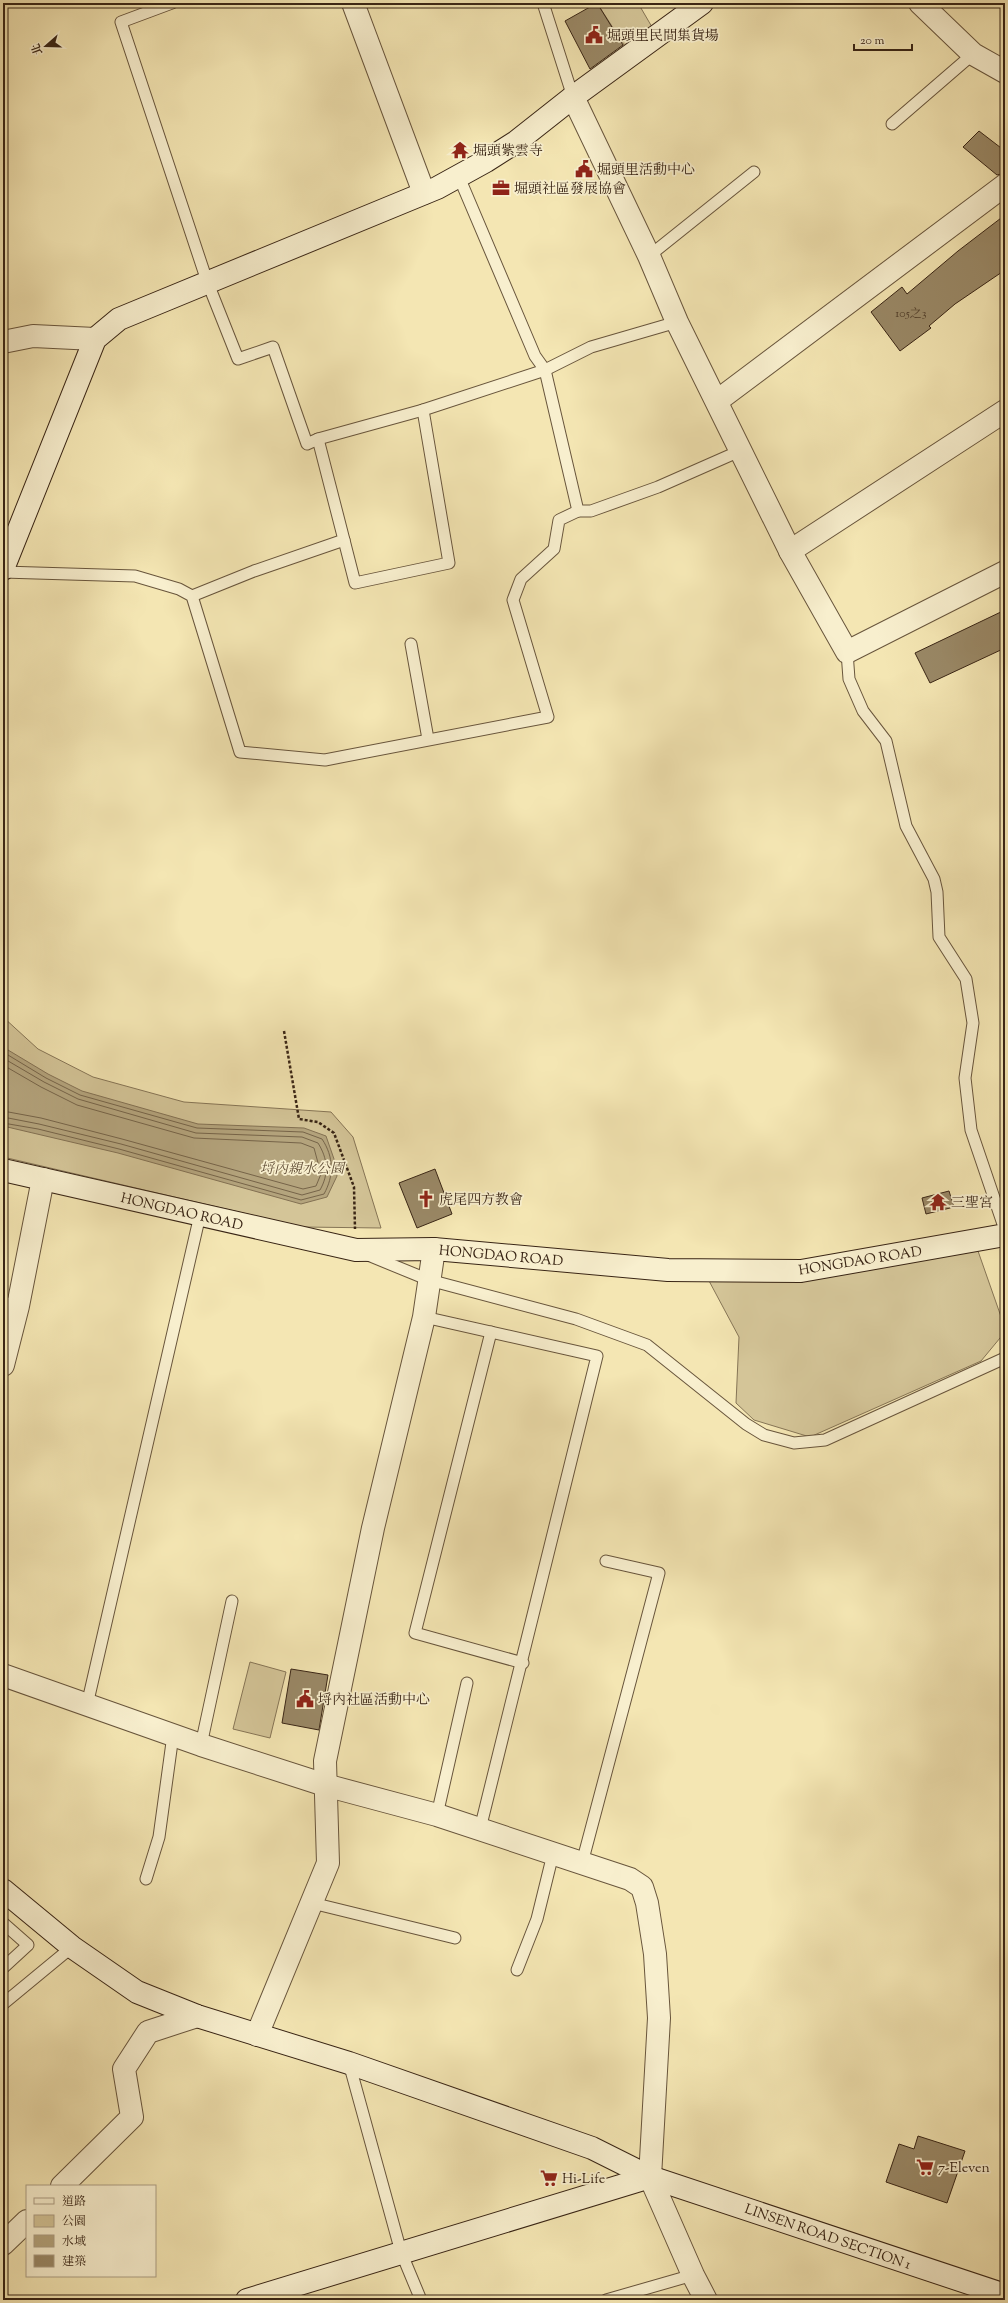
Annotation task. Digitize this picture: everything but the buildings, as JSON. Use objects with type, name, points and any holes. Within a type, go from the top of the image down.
[{"type":"street","points":[[353,3],[424,194]]},
{"type":"street","points":[[3,568],[95,339],[119,318],[424,194],[459,177],[516,142],[573,97],[702,3]]},
{"type":"street","points":[[920,3],[973,54],[1005,72]]},
{"type":"street","points":[[573,97],[650,256],[677,322],[742,450],[790,551],[848,652],[1005,572]]},
{"type":"street","points":[[717,401],[1005,185]]},
{"type":"street","points":[[3,342],[33,336],[95,339]]},
{"type":"street","points":[[790,551],[1005,411]]},
{"type":"street","name":"HONGDAO ROAD","points":[[3,1170],[356,1250],[434,1249],[668,1270],[801,1271],[1005,1235]]},
{"type":"street","points":[[3,1365],[10,1304],[43,1179]]},
{"type":"street","points":[[257,2035],[328,1863],[325,1761],[373,1528],[424,1317],[434,1249]]},
{"type":"street","points":[[3,1675],[201,1745],[325,1784],[437,1815],[630,1879],[642,1887],[647,1903],[655,1954],[659,2018],[650,2177],[693,2275],[706,2300]]},
{"type":"street","name":"LINSEN ROAD SECTION 1","points":[[3,1890],[72,1947],[137,1992],[197,2016],[349,2063],[592,2148],[650,2177],[1005,2295]]},
{"type":"street","points":[[63,2185],[132,2118],[124,2069],[148,2032],[197,2016]]},
{"type":"street","points":[[247,2300],[272,2296],[401,2252],[650,2177]]},
{"type":"street","points":[[3,2244],[26,2222]]},
{"type":"lane","points":[[172,3],[121,22],[207,281],[238,359],[273,347],[306,444],[318,439],[423,410],[545,370],[591,347],[677,322]]},
{"type":"lane","points":[[544,4],[573,97]]},
{"type":"lane","points":[[892,124],[973,54]]},
{"type":"lane","points":[[650,256],[754,172]]},
{"type":"lane","points":[[459,177],[535,356],[545,370],[578,511]]},
{"type":"lane","points":[[318,439],[355,583],[449,563],[423,410]]},
{"type":"lane","points":[[3,572],[135,576],[179,589],[192,596],[240,752],[325,760],[548,717],[513,600],[522,578],[554,549],[559,520],[578,511],[592,511],[658,487],[742,450]]},
{"type":"lane","points":[[192,596],[254,571],[344,540]]},
{"type":"lane","points":[[411,644],[428,739]]},
{"type":"lane","points":[[848,652],[849,679],[863,711],[886,741],[906,826],[934,879],[937,892],[939,937],[966,979],[973,1023],[965,1078],[972,1130],[1005,1230]]},
{"type":"lane","points":[[87,1705],[200,1215]]},
{"type":"lane","points":[[356,1250],[429,1280],[576,1319],[647,1345],[746,1424],[764,1435],[794,1443],[825,1440],[1005,1358]]},
{"type":"lane","points":[[424,1317],[597,1356],[480,1829]]},
{"type":"lane","points":[[491,1332],[415,1633],[522,1663]]},
{"type":"lane","points":[[582,1863],[659,1572],[606,1561]]},
{"type":"lane","points":[[201,1745],[232,1601]]},
{"type":"lane","points":[[437,1815],[467,1683]]},
{"type":"lane","points":[[146,1879],[159,1837],[173,1735]]},
{"type":"lane","points":[[517,1970],[537,1918],[553,1854]]},
{"type":"lane","points":[[312,1903],[455,1938]]},
{"type":"lane","points":[[3,1923],[28,1945],[3,1968]]},
{"type":"lane","points":[[3,2004],[72,1947]]},
{"type":"lane","points":[[349,2063],[401,2252],[421,2300]]},
{"type":"lane","points":[[606,2300],[693,2275]]},
{"type":"path","points":[[284,1031],[299,1119],[318,1122],[334,1133],[354,1187],[356,1250]]},
{"type":"green space","points":[[597,3],[638,3],[652,27],[626,48]]},
{"type":"green space","name":"埒內親水公園","points":[[3,1017],[38,1049],[93,1077],[184,1102],[331,1112],[353,1137],[381,1228],[303,1227],[3,1157]]},
{"type":"green space","points":[[978,1251],[1005,1328],[1005,1332],[981,1361],[810,1437],[754,1420],[736,1403],[739,1337],[708,1279]]},
{"type":"green space","points":[[250,1662],[286,1672],[270,1738],[233,1729]]},
{"type":"water","points":[[3,1047],[48,1074],[82,1091],[198,1124],[304,1128],[326,1136],[334,1159],[337,1176],[327,1197],[301,1204],[118,1153],[3,1126]]},
{"type":"place","name":"堀頭里民間集貨場","points":[[594,35]]},
{"type":"place","name":"堀頭紫雲寺","points":[[460,150]]},
{"type":"place","name":"堀頭里活動中心","points":[[584,169]]},
{"type":"place","name":"堀頭社區發展協會","points":[[501,188]]},
{"type":"place","name":"虎尾四方教會","points":[[426,1199]]},
{"type":"place","name":"三聖宮","points":[[938,1202]]},
{"type":"place","name":"埒內社區活動中心","points":[[305,1699]]},
{"type":"place","name":"7-Eleven","points":[[925,2167]]},
{"type":"place","name":"Hi-Life","points":[[549,2178]]}]
